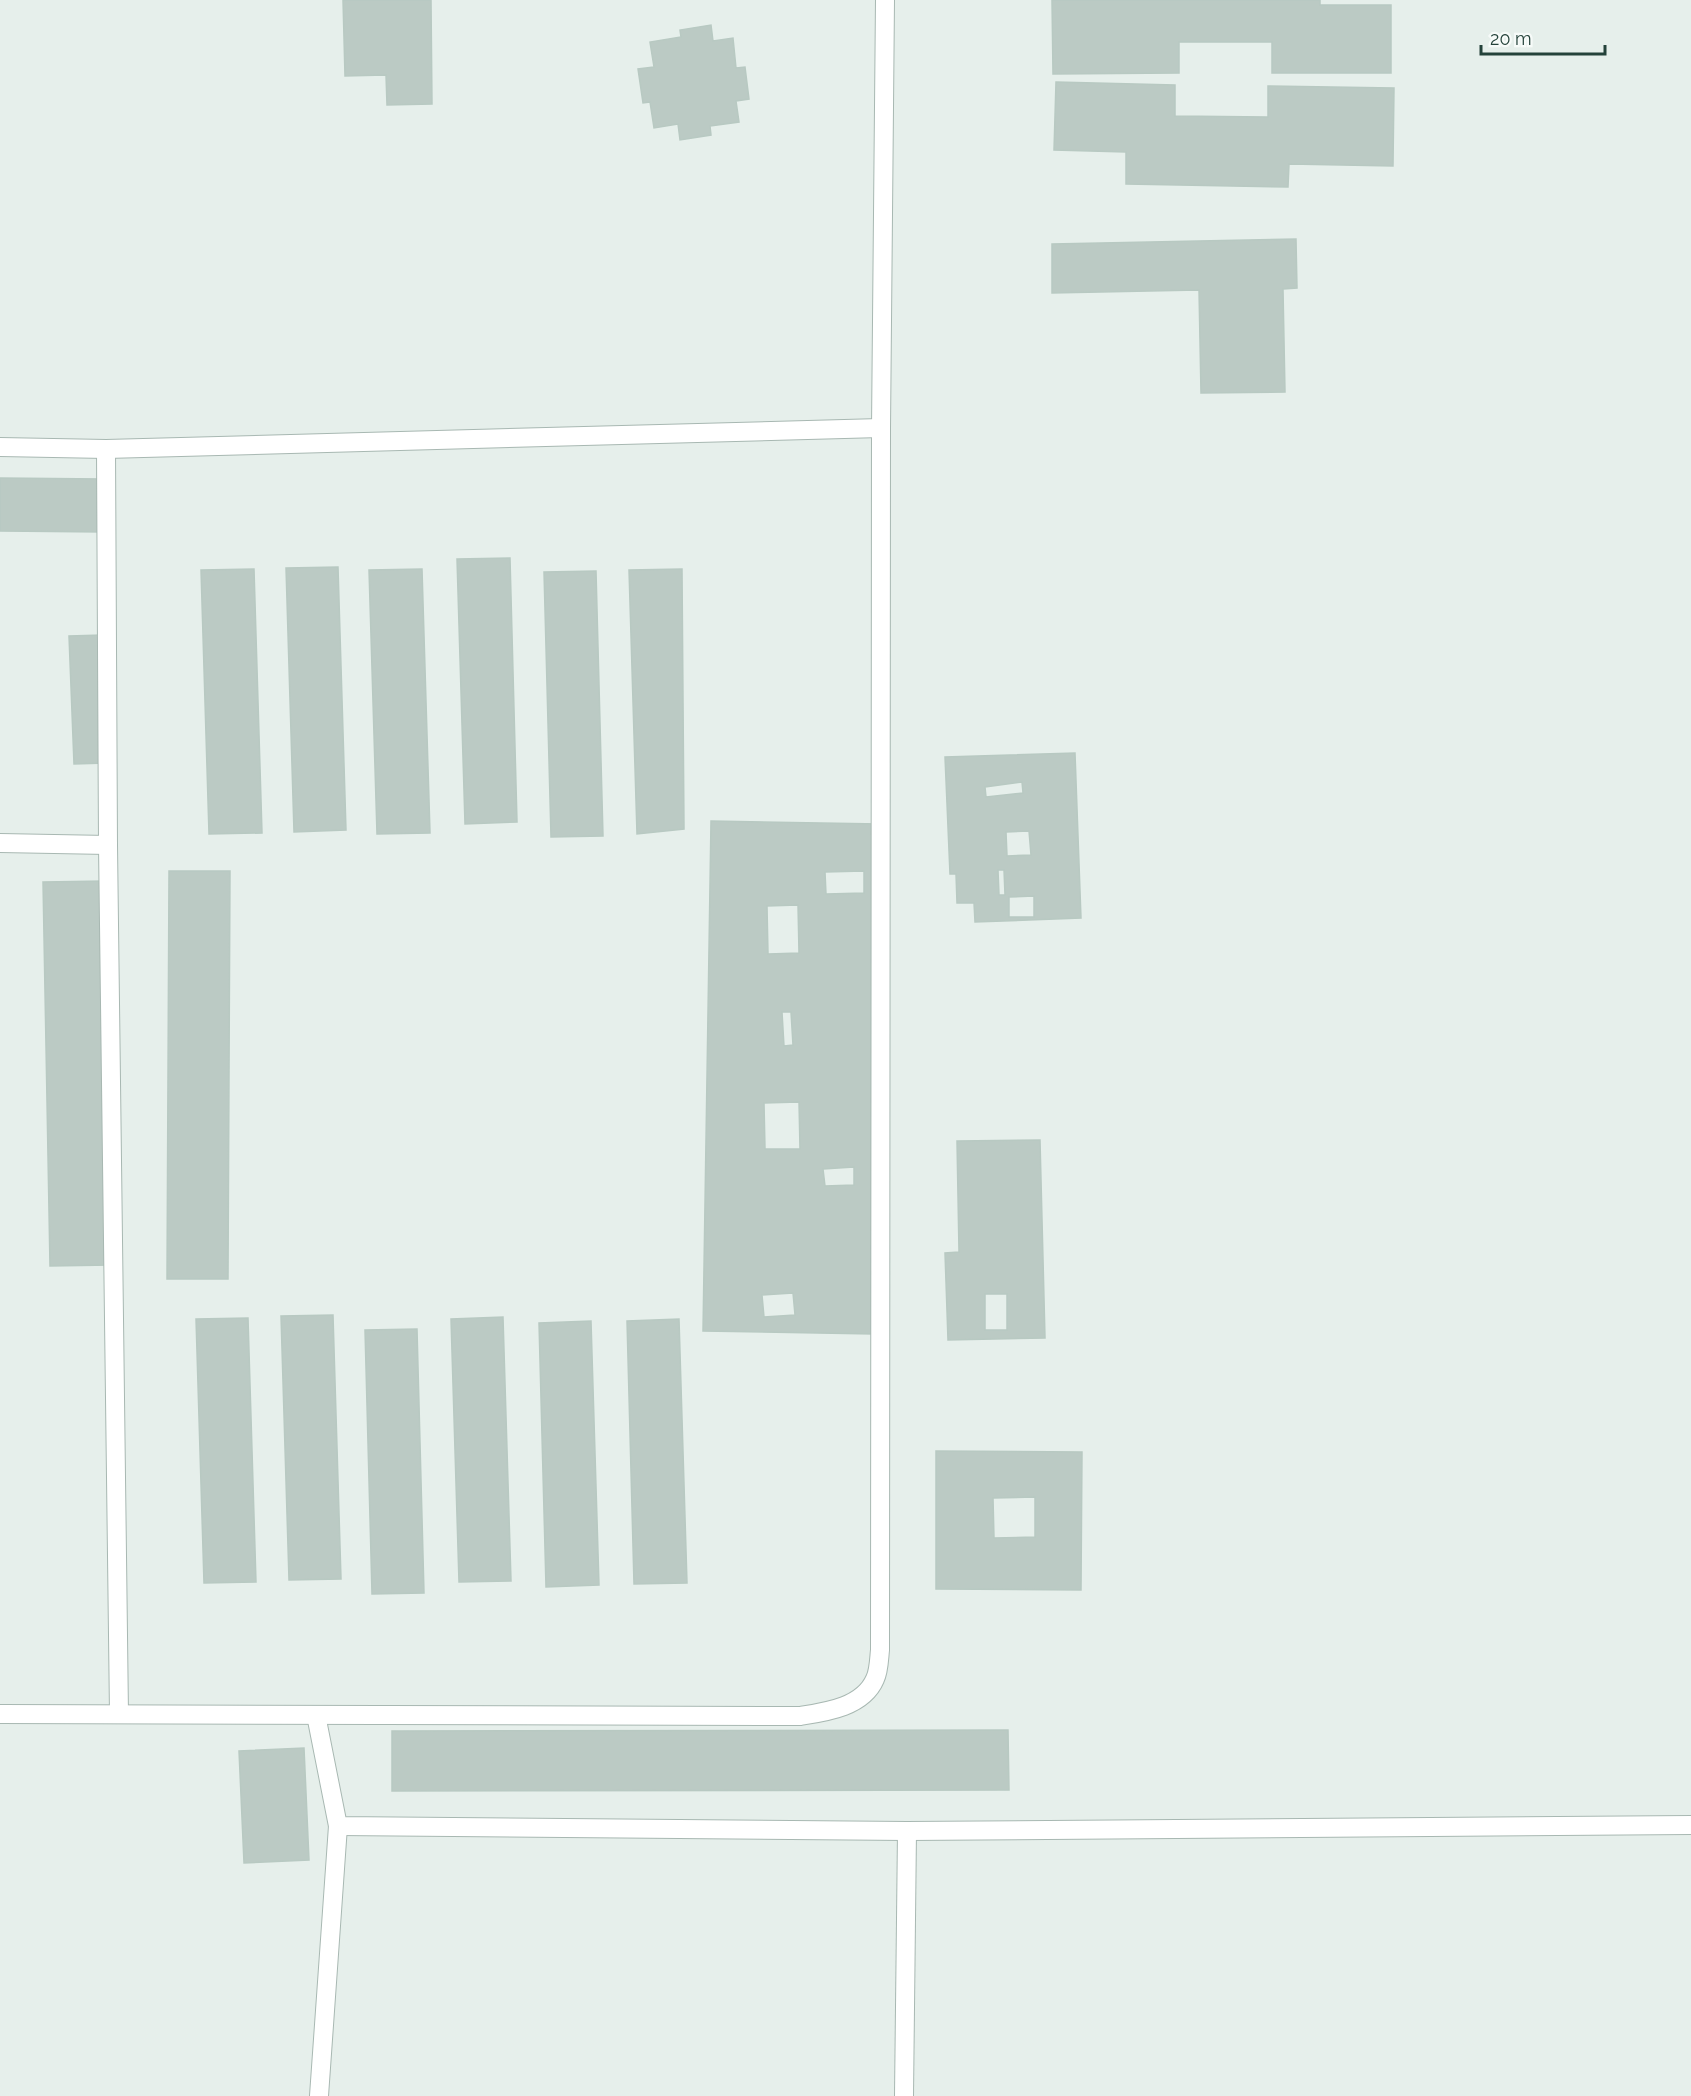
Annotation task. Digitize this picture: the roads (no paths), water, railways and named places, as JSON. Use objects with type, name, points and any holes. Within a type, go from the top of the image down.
[{"type":"lane","points":[[0,1714],[800,1716],[829,1712],[850,1704],[875,1679],[880,1650],[881,428],[885,0]]},
{"type":"lane","points":[[0,447],[106,448],[881,428]]},
{"type":"lane","points":[[106,448],[108,844],[119,1714]]},
{"type":"lane","points":[[0,843],[108,844]]},
{"type":"lane","points":[[316,1714],[338,1826],[319,2096]]},
{"type":"lane","points":[[338,1826],[906,1831],[1691,1825]]},
{"type":"lane","points":[[904,2096],[906,1831]]}]
